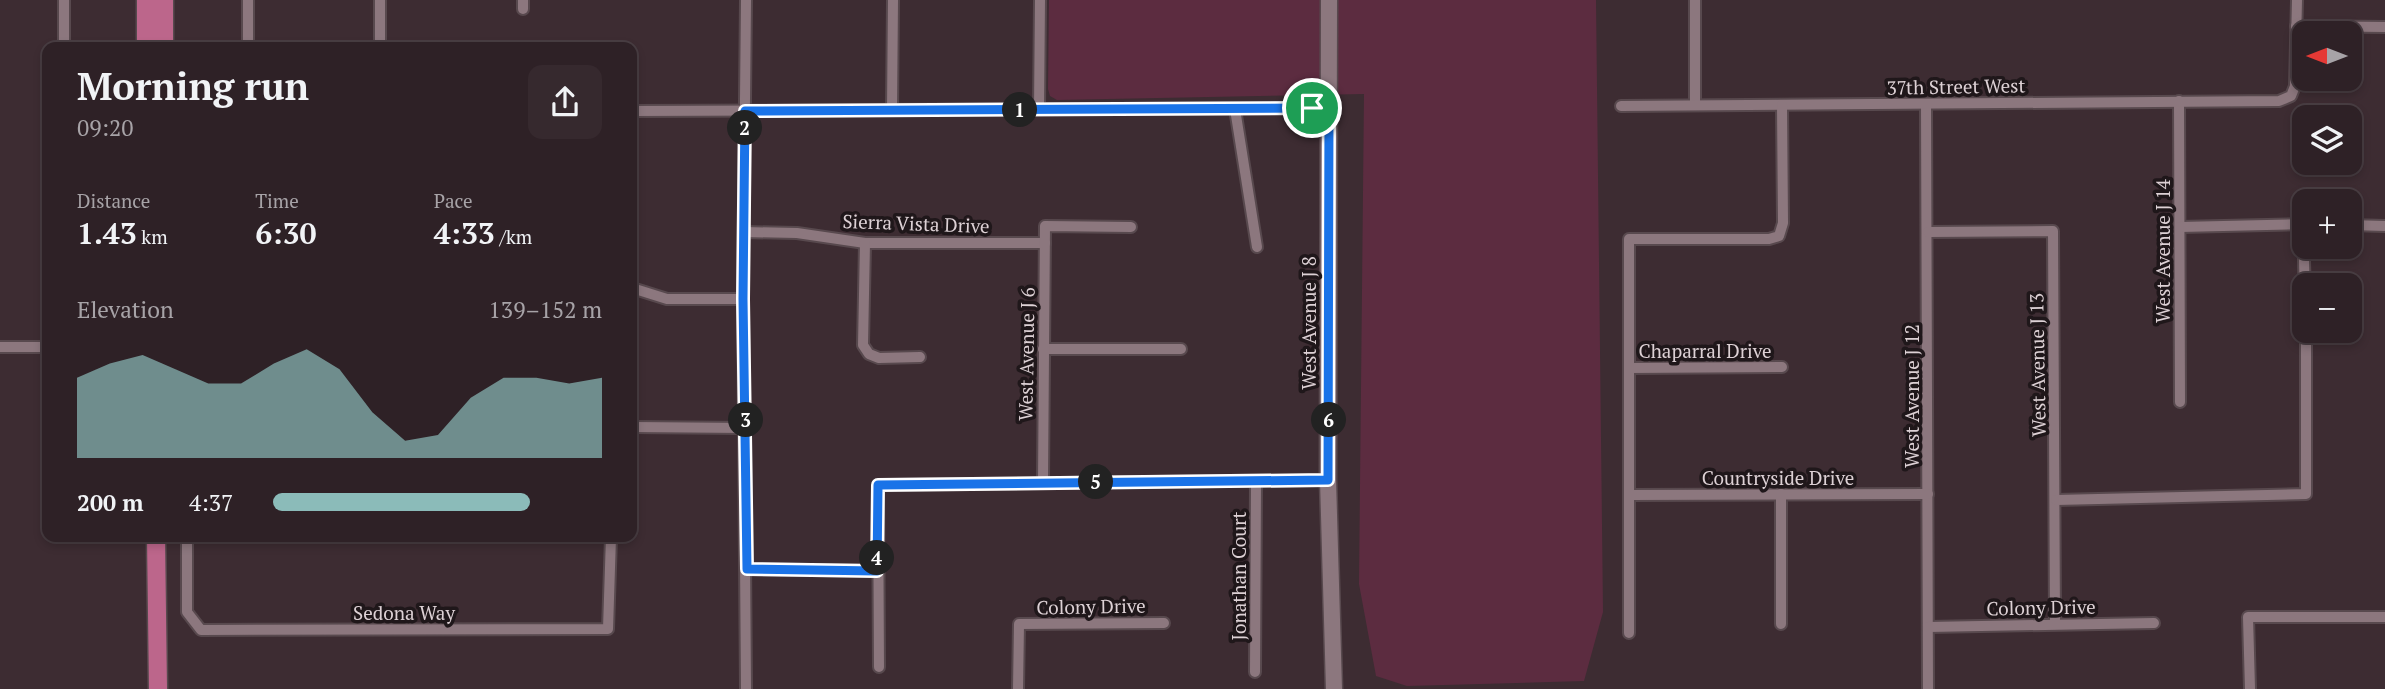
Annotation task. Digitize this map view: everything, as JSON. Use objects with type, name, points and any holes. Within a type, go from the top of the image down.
[{"type":"main road","points":[[146,0],[146,42]]},
{"type":"main road","points":[[164,0],[164,42]]},
{"type":"main road","points":[[156,542],[158,689]]},
{"type":"street","points":[[64,0],[64,42]]},
{"type":"street","points":[[248,0],[248,42]]},
{"type":"street","points":[[380,0],[380,42]]},
{"type":"street","points":[[746,0],[743,299],[746,689]]},
{"type":"street","points":[[892,110],[893,0]]},
{"type":"street","points":[[1039,110],[1040,0]]},
{"type":"street","name":"West Avenue J 8","points":[[1329,0],[1328,480],[1334,689]]},
{"type":"street","points":[[1695,0],[1695,106]]},
{"type":"street","points":[[2296,21],[2297,0]]},
{"type":"street","points":[[2362,27],[2385,27]]},
{"type":"street","name":"37th Street West","points":[[1621,106],[2278,101],[2291,96],[2293,91]]},
{"type":"street","name":"West Avenue J 14","points":[[2179,101],[2180,402]]},
{"type":"street","name":"West Avenue J 12","points":[[1926,104],[1928,689]]},
{"type":"street","points":[[1629,633],[1629,239],[1769,239],[1779,236],[1783,223],[1782,105]]},
{"type":"street","points":[[637,111],[1329,108]]},
{"type":"street","points":[[1235,109],[1257,247]]},
{"type":"street","points":[[2180,226],[2292,224]]},
{"type":"street","points":[[2362,225],[2385,226]]},
{"type":"street","name":"West Avenue J 6","points":[[1043,482],[1045,226],[1131,227]]},
{"type":"street","name":"West Avenue J 13","points":[[1928,232],[2053,231],[2055,624]]},
{"type":"street","name":"Sierra Vista Drive","points":[[744,232],[797,233],[865,243],[1045,243]]},
{"type":"street","points":[[865,243],[863,345],[869,354],[879,358],[920,357]]},
{"type":"street","points":[[637,290],[667,299],[743,299]]},
{"type":"street","points":[[2056,500],[2306,494],[2305,343]]},
{"type":"street","points":[[0,347],[42,347]]},
{"type":"street","points":[[1044,349],[1181,349]]},
{"type":"street","name":"Chaparral Drive","points":[[1629,368],[1782,367]]},
{"type":"street","points":[[637,430],[746,428]]},
{"type":"street","points":[[879,667],[878,485],[1328,480]]},
{"type":"street","name":"Jonathan Court","points":[[1255,672],[1256,481]]},
{"type":"street","points":[[1781,494],[1782,624]]},
{"type":"street","name":"Countryside Drive","points":[[1629,495],[1928,494]]},
{"type":"street","name":"Sedona Way","points":[[187,542],[187,612],[201,631],[608,629],[611,542]]},
{"type":"street","points":[[747,569],[877,571]]},
{"type":"street","points":[[2250,689],[2248,617],[2385,617]]},
{"type":"street","name":"Colony Drive","points":[[1018,689],[1019,624],[1164,623]]},
{"type":"street","name":"Colony Drive","points":[[1928,627],[2154,623]]},
{"type":"shaded area","points":[[1049,0],[1596,0],[1603,612],[1584,681],[1407,686],[1376,676],[1359,584],[1364,94],[1057,100],[1050,96],[1048,89]]},
{"type":"route","points":[[1312,108],[1329,108],[1328,480],[878,485],[877,571],[747,569],[743,299],[745,111],[1312,108]]}]
